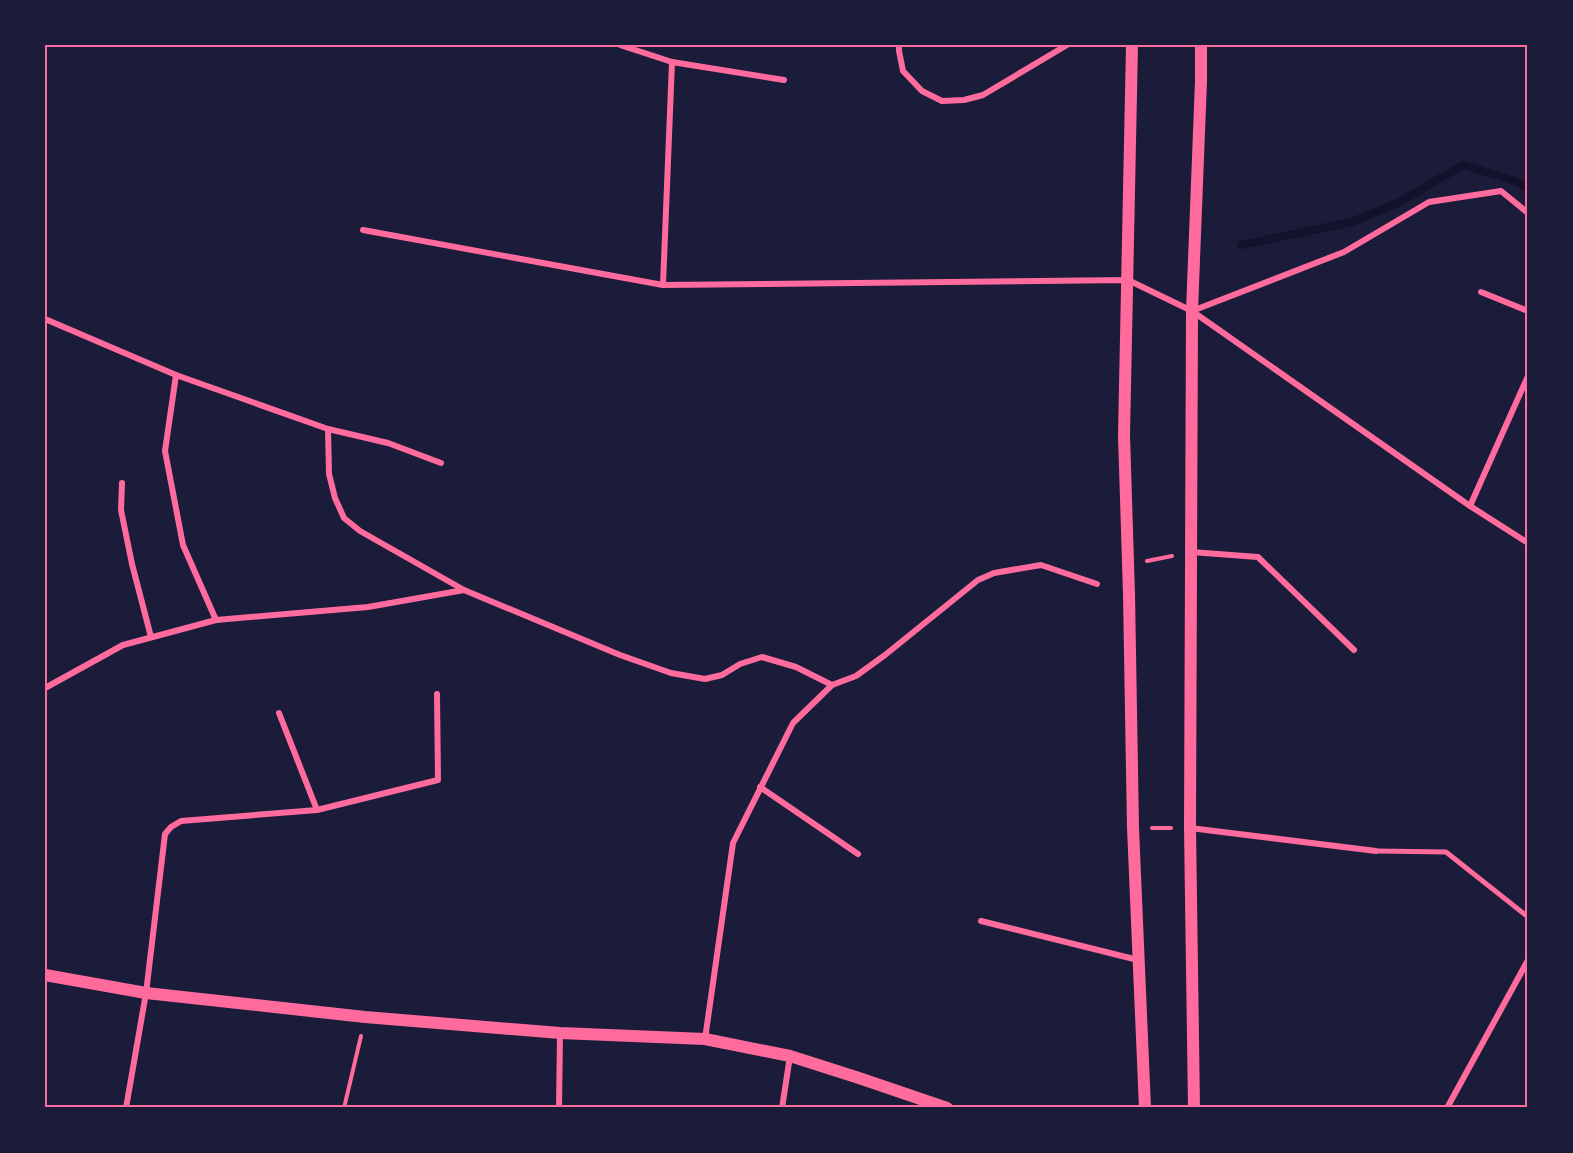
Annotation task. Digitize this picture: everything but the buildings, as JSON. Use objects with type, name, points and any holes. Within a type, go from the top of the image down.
[{"type":"main road","points":[[1132,45],[1124,435],[1133,828],[1145,1108]]},
{"type":"main road","points":[[1194,1108],[1190,828],[1192,311],[1201,45]]},
{"type":"main road","points":[[45,975],[146,993],[365,1017],[560,1033],[705,1039],[790,1056],[947,1108]]},
{"type":"street","points":[[620,45],[672,62],[784,80]]},
{"type":"street","points":[[899,45],[903,71],[922,91],[942,101],[964,100],[983,95],[1067,45]]},
{"type":"street","points":[[663,285],[672,62]]},
{"type":"street","points":[[1192,311],[1344,252],[1429,202],[1501,191],[1528,213]]},
{"type":"street","points":[[363,230],[663,285],[1128,280],[1192,311],[1470,506],[1528,543]]},
{"type":"street","points":[[1480,292],[1528,311]]},
{"type":"street","points":[[45,319],[176,375],[328,429],[388,443],[441,462]]},
{"type":"street","points":[[176,375],[165,450],[183,545],[216,620]]},
{"type":"street","points":[[1470,506],[1528,376]]},
{"type":"street","points":[[328,429],[329,474],[335,498],[344,518],[367,535],[464,590],[620,655],[671,673],[705,679],[722,675],[740,663],[762,657],[796,667],[832,685]]},
{"type":"street","points":[[122,483],[121,510],[151,637]]},
{"type":"street","points":[[1191,552],[1258,557],[1354,650]]},
{"type":"street","points":[[705,1039],[733,843],[793,723],[832,685],[856,676],[978,580],[994,573],[1041,565],[1096,584]]},
{"type":"street","points":[[45,688],[123,645],[216,620],[368,607],[464,590]]},
{"type":"street","points":[[126,1108],[146,993],[165,834],[171,826],[181,821],[318,810],[438,780],[437,694]]},
{"type":"street","points":[[279,713],[318,810]]},
{"type":"street","points":[[760,787],[858,854]]},
{"type":"street","points":[[1190,828],[1376,851],[1446,852],[1528,917]]},
{"type":"street","points":[[981,921],[1138,960]]},
{"type":"street","points":[[1447,1108],[1528,960]]},
{"type":"street","points":[[559,1108],[560,1033]]},
{"type":"street","points":[[782,1108],[790,1056]]},
{"type":"path","points":[[1128,564],[1191,552]]},
{"type":"path","points":[[1133,828],[1190,828]]},
{"type":"path","points":[[344,1108],[365,1017]]},
{"type":"waterway","points":[[1241,245],[1352,222],[1400,202],[1463,165],[1515,181],[1528,188]]}]
